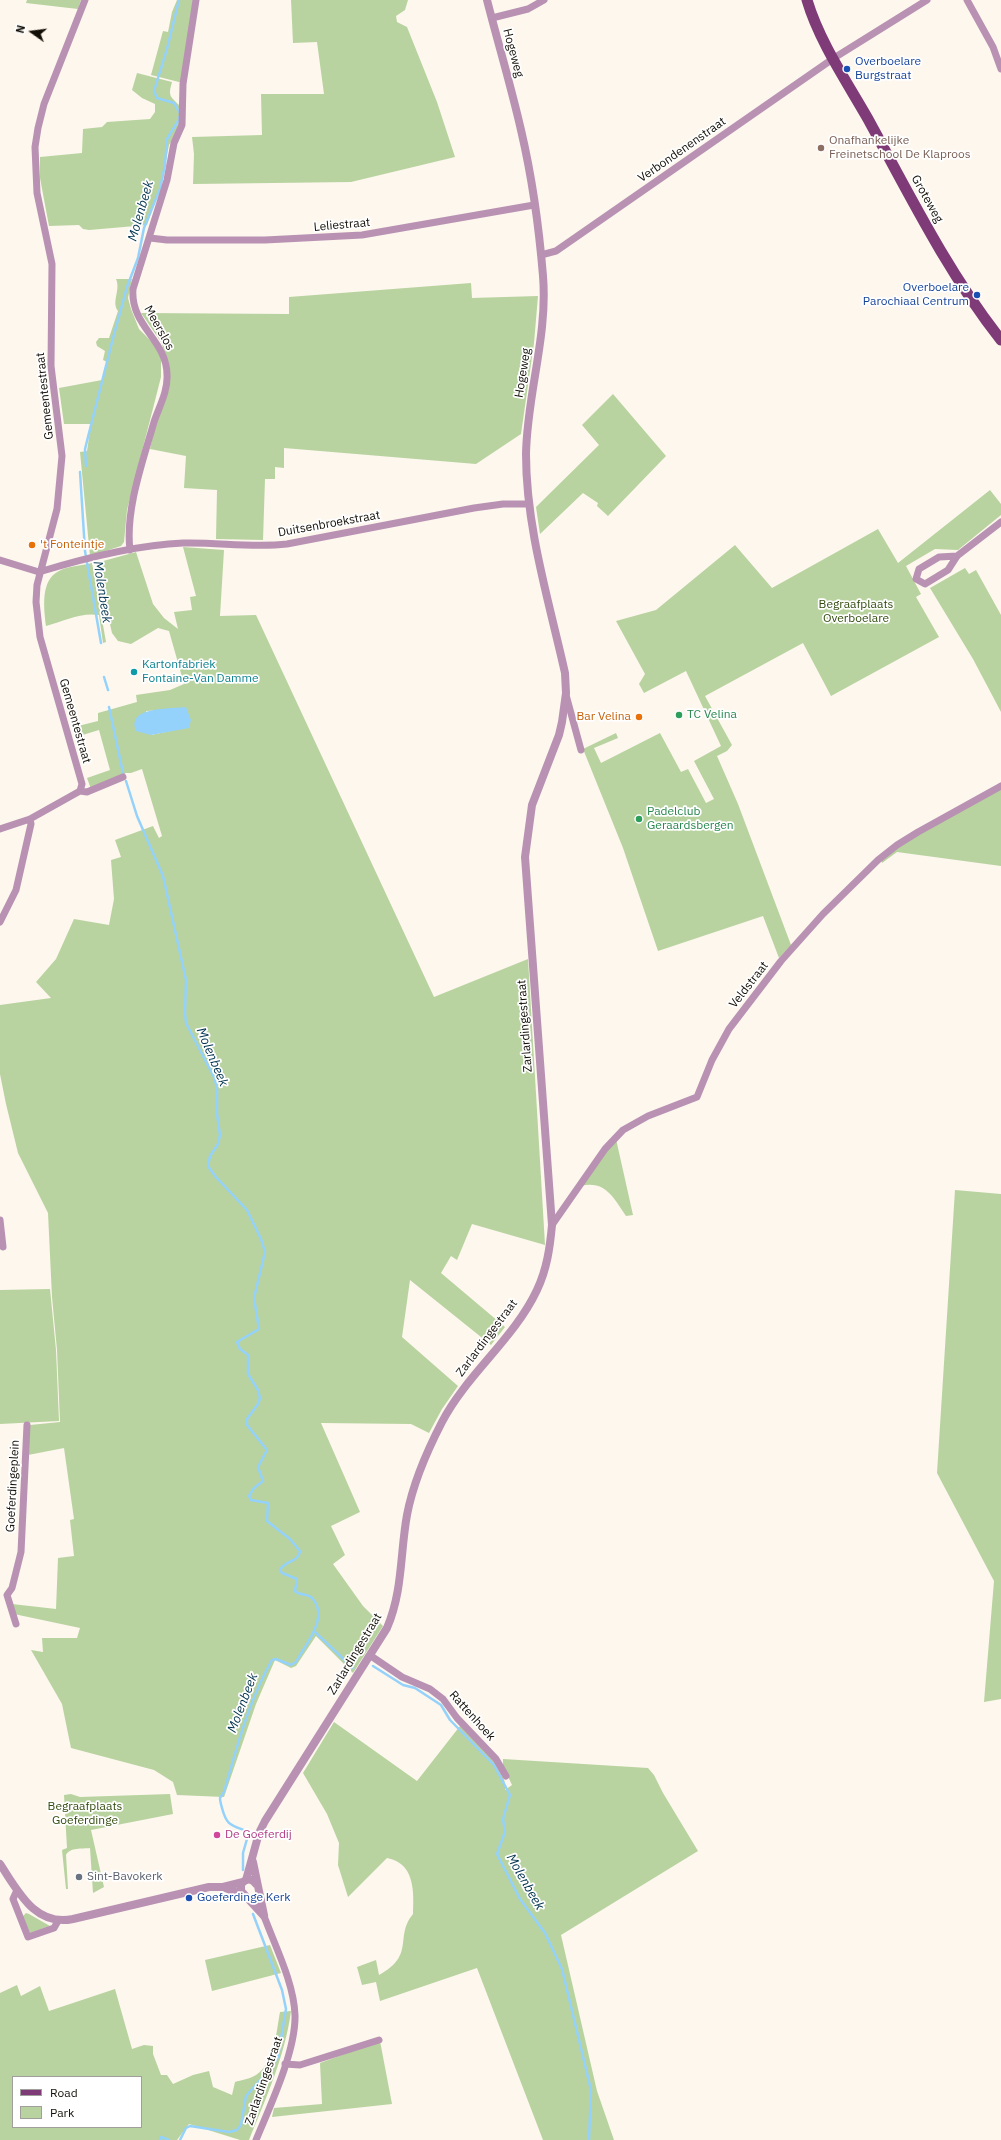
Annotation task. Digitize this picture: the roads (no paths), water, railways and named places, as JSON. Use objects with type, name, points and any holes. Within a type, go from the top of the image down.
[{"type":"main road","name":"Groteweg","points":[[807,0],[816,24],[834,58],[946,260],[1001,340]]},
{"type":"street","name":"Gemeentestraat","points":[[80,791],[82,784],[40,637],[36,602],[39,572],[57,509],[62,456],[51,366],[52,264],[38,194],[35,147],[44,104],[85,0]]},
{"type":"street","name":"Meerslos","points":[[130,550],[128,528],[130,512],[154,422],[165,392],[167,375],[166,366],[159,346],[138,319],[133,300],[133,289],[167,180],[171,152],[184,118],[183,84],[196,0]]},
{"type":"street","name":"Hogeweg","points":[[487,0],[521,130],[541,256],[544,294],[542,323],[527,431],[527,478],[529,504],[534,537],[565,673],[566,693],[581,750]]},
{"type":"street","points":[[492,18],[528,9],[544,0]]},
{"type":"street","name":"Verbondenenstraat","points":[[541,256],[556,251],[834,58],[927,0]]},
{"type":"street","points":[[967,0],[993,47],[1001,69]]},
{"type":"street","name":"Leliestraat","points":[[150,238],[167,240],[265,240],[362,235],[534,205]]},
{"type":"street","name":"Duitsenbroekstraat","points":[[39,572],[91,558],[150,546],[186,543],[266,547],[474,508],[503,504],[529,504]]},
{"type":"street","points":[[957,556],[939,557],[919,569],[916,579],[925,584],[948,570],[957,556],[1001,522]]},
{"type":"street","points":[[0,560],[39,572]]},
{"type":"street","name":"Zarlardingestraat","points":[[264,1916],[240,1889],[253,1860],[259,1833],[265,1821],[371,1656],[387,1628],[394,1611],[399,1591],[407,1516],[423,1463],[442,1421],[459,1394],[509,1333],[537,1289],[546,1264],[552,1225],[525,857],[532,805],[559,735],[566,693]]},
{"type":"street","points":[[0,829],[30,819],[80,791],[87,792],[123,777]]},
{"type":"street","name":"Veldstraat","points":[[552,1225],[605,1149],[623,1130],[648,1116],[697,1097],[712,1060],[745,1007],[823,914],[856,881],[878,860],[918,832],[1001,786]]},
{"type":"street","points":[[0,922],[18,884],[31,824],[30,819]]},
{"type":"street","points":[[0,1220],[3,1247]]},
{"type":"street","name":"Goeferdingeplein","points":[[16,1624],[4,1595],[12,1588],[21,1552],[28,1425]]},
{"type":"street","name":"Rattenhoek","points":[[371,1656],[402,1677],[430,1689],[443,1699],[457,1718],[496,1759],[506,1776]]},
{"type":"street","name":"Zarlardingestraat","points":[[253,1860],[264,1916],[292,1994],[295,2016],[285,2064],[256,2140]]},
{"type":"street","points":[[0,1864],[31,1909],[42,1916],[58,1921],[73,1920],[192,1890],[223,1887],[251,1880],[257,1886],[254,1896],[245,1896],[223,1887]]},
{"type":"street","points":[[17,1890],[13,1899],[28,1937],[54,1928],[58,1921]]},
{"type":"street","points":[[285,2064],[300,2065],[379,2040]]},
{"type":"water","points":[[186,707],[191,720],[189,728],[151,735],[136,731],[135,723],[137,717],[143,713],[152,710]]},
{"type":"waterway","name":"Molenbeek","points":[[179,0],[167,49],[154,91],[157,98],[174,103],[179,112]]},
{"type":"waterway","name":"Molenbeek","points":[[86,466],[85,449],[112,342],[127,287],[138,258],[144,228],[160,189],[165,165],[167,139],[179,117]]},
{"type":"waterway","name":"Molenbeek","points":[[80,472],[85,551],[101,643]]},
{"type":"waterway","name":"Molenbeek","points":[[104,677],[108,690]]},
{"type":"waterway","name":"Molenbeek","points":[[109,707],[123,773]]},
{"type":"waterway","name":"Molenbeek","points":[[126,781],[137,816],[163,876],[186,980],[186,1023],[214,1077],[217,1088],[217,1114],[220,1135],[218,1144],[210,1156],[208,1166],[215,1176],[247,1210],[261,1239],[265,1252],[254,1298],[259,1329],[237,1342],[240,1349],[248,1355],[248,1374],[258,1390],[260,1398],[258,1404],[247,1419],[247,1425],[267,1450],[258,1467],[263,1481],[254,1488],[249,1496],[251,1500],[268,1503],[267,1521],[290,1539],[300,1551],[297,1557],[280,1570],[282,1573],[297,1579],[295,1591],[299,1594],[312,1598],[317,1606],[318,1614],[314,1631],[296,1662],[291,1665],[276,1659],[272,1660],[264,1675],[250,1707],[224,1792],[220,1798],[224,1814],[228,1822],[249,1832],[243,1853],[243,1870]]},
{"type":"waterway","name":"Molenbeek","points":[[315,1632],[353,1668]]},
{"type":"waterway","name":"Molenbeek","points":[[373,1666],[403,1685],[415,1688],[441,1705],[450,1720],[494,1765],[510,1795],[503,1819],[505,1832],[497,1854],[520,1899],[545,1933],[562,1969],[591,2090],[589,2140]]},
{"type":"waterway","name":"Molenbeek","points":[[180,2140],[186,2128],[190,2126],[229,2132],[237,2130],[241,2125],[246,2096],[269,2070],[278,2057],[286,2009],[282,1990],[253,1914]]},
{"type":"waterway","name":"Molenbeek","points":[[160,2140],[161,2137],[169,2140]]},
{"type":"place","name":"Overboelare Burgstraat","points":[[847,69]]},
{"type":"place","name":"Onafhankelijke Freinetschool De Klaproos","points":[[821,148]]},
{"type":"place","name":"Overboelare Parochiaal Centrum","points":[[977,295]]},
{"type":"place","name":"'t Fonteintje","points":[[32,545]]},
{"type":"place","name":"Kartonfabriek Fontaine-Van Damme","points":[[134,672]]},
{"type":"place","name":"TC Velina","points":[[679,715]]},
{"type":"place","name":"Bar Velina","points":[[639,717]]},
{"type":"place","name":"Padelclub Geraardsbergen","points":[[639,819]]},
{"type":"place","name":"De Goeferdij","points":[[217,1835]]},
{"type":"place","name":"Sint-Bavokerk","points":[[79,1877]]},
{"type":"place","name":"Goeferdinge Kerk","points":[[189,1898]]},
{"type":"park label","name":"Begraafplaats Overboelare","points":[[856,612]]},
{"type":"park label","name":"Begraafplaats Goeferdinge","points":[[85,1814]]}]
